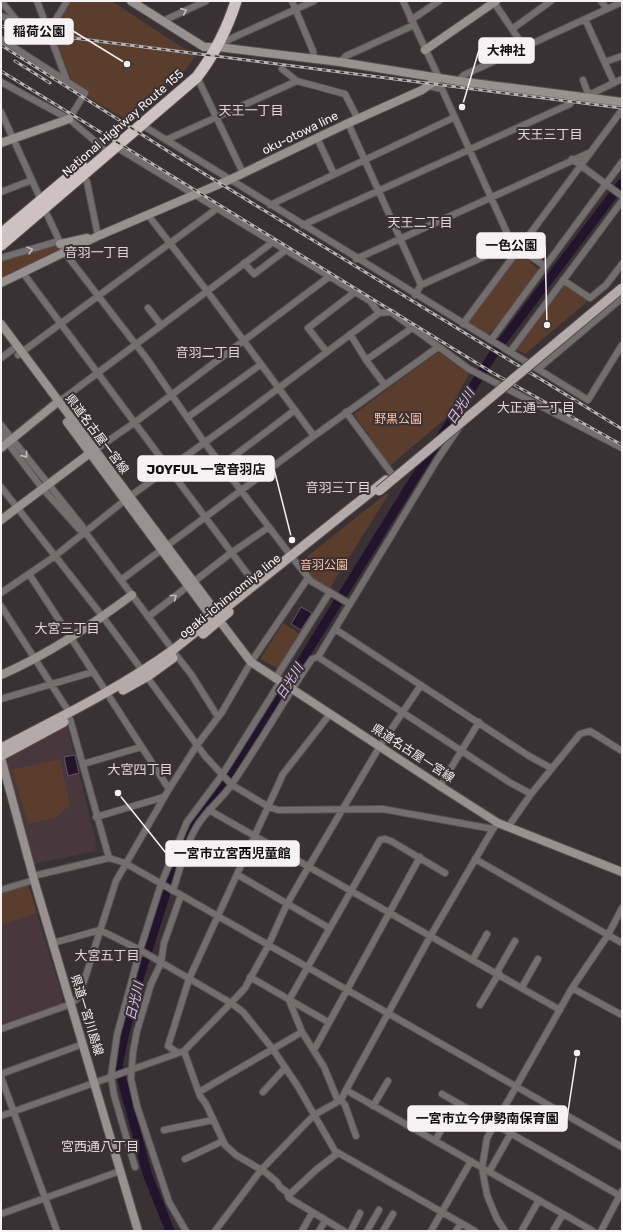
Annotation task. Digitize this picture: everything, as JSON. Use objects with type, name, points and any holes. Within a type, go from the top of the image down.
[{"type":"highway","name":"National Highway Route 155","points":[[1,245],[42,204],[103,148],[186,77],[213,48],[228,1]]},
{"type":"highway","name":"National Highway Route 155","points":[[1,234],[83,174],[197,77],[228,25],[236,1]]},
{"type":"main road","points":[[131,1],[204,47],[340,62],[458,81],[574,96],[590,96],[622,102]]},
{"type":"main road","points":[[425,50],[494,1]]},
{"type":"main road","name":"oku-otowa line","points":[[1,283],[98,236],[192,194],[229,180],[429,86],[439,78]]},
{"type":"main road","points":[[1,143],[69,119]]},
{"type":"main road","points":[[60,243],[98,236]]},
{"type":"main road","name":"ogaki-ichinnomiya line","points":[[217,619],[255,584],[293,558],[622,282]]},
{"type":"main road","name":"ogaki-ichinnomiya line","points":[[1,757],[69,716],[146,674],[379,491],[622,288]]},
{"type":"main road","name":"県道名古屋一宮線","points":[[1,324],[18,352]]},
{"type":"main road","name":"県道名古屋一宮線","points":[[1,332],[18,352],[164,547],[191,584],[207,611],[217,619],[252,662],[440,786],[496,826],[508,827],[622,872]]},
{"type":"main road","points":[[7,444],[56,403]]},
{"type":"main road","points":[[1,520],[92,452]]},
{"type":"main road","points":[[1,675],[35,660],[71,638],[132,595]]},
{"type":"main road","name":"ogaki-ichinnomiya line","points":[[1,748],[69,716]]},
{"type":"main road","name":"県道一宮川島線","points":[[1,757],[34,878],[138,1231]]},
{"type":"street","points":[[2,1],[17,21]]},
{"type":"street","points":[[37,1],[67,81]]},
{"type":"street","points":[[1,16],[39,25],[46,24],[55,21],[67,1]]},
{"type":"street","points":[[163,21],[206,1]]},
{"type":"street","points":[[292,1],[313,51],[314,59]]},
{"type":"street","points":[[213,48],[314,1]]},
{"type":"street","points":[[403,1],[439,78]]},
{"type":"street","points":[[340,62],[346,56],[412,22],[439,1]]},
{"type":"street","points":[[494,1],[524,47]]},
{"type":"street","points":[[512,29],[551,1]]},
{"type":"street","points":[[601,1],[607,9]]},
{"type":"street","points":[[458,81],[464,75],[622,2]]},
{"type":"street","points":[[585,19],[614,83]]},
{"type":"street","points":[[1,39],[85,93],[69,119]]},
{"type":"street","points":[[605,62],[622,56]]},
{"type":"street","points":[[282,69],[296,81],[345,94],[358,119]]},
{"type":"street","points":[[197,77],[243,173]]},
{"type":"street","points":[[583,80],[590,96],[622,79]]},
{"type":"street","points":[[166,140],[296,81]]},
{"type":"street","points":[[1,82],[69,119],[103,148]]},
{"type":"street","points":[[429,86],[442,89],[456,116],[512,244],[545,266]]},
{"type":"street","points":[[303,225],[470,148],[570,104],[574,96]]},
{"type":"street","points":[[463,324],[622,110]]},
{"type":"street","points":[[1,112],[65,253],[172,395],[204,442],[308,578],[350,604]]},
{"type":"street","points":[[270,205],[456,116]]},
{"type":"street","points":[[348,123],[421,285]]},
{"type":"street","points":[[142,125],[588,400],[622,345]]},
{"type":"street","points":[[317,138],[334,174]]},
{"type":"street","points":[[116,147],[370,301],[379,313]]},
{"type":"street","points":[[356,258],[572,159],[591,152]]},
{"type":"street","points":[[572,159],[622,196]]},
{"type":"street","points":[[491,341],[622,162]]},
{"type":"street","points":[[83,174],[87,182],[98,236]]},
{"type":"street","points":[[1,192],[32,180]]},
{"type":"street","points":[[509,352],[622,201]]},
{"type":"street","points":[[1,358],[18,352],[61,323],[215,210],[215,208]]},
{"type":"street","points":[[148,214],[314,436]]},
{"type":"street","points":[[56,403],[273,242]]},
{"type":"street","points":[[1,258],[60,243]]},
{"type":"street","points":[[416,295],[421,285],[512,244]]},
{"type":"street","points":[[244,263],[254,274],[286,250]]},
{"type":"street","points":[[563,280],[590,298],[606,285],[622,264]]},
{"type":"street","points":[[23,273],[255,584]]},
{"type":"street","points":[[92,452],[172,395],[330,276]]},
{"type":"street","points":[[326,352],[308,328],[355,292]]},
{"type":"street","points":[[538,369],[622,298]]},
{"type":"street","points":[[148,308],[161,325]]},
{"type":"street","points":[[1,593],[55,556],[127,498],[379,313],[391,312],[469,368],[622,448]]},
{"type":"street","points":[[366,360],[412,328]]},
{"type":"street","points":[[350,334],[366,360],[384,384]]},
{"type":"street","points":[[121,580],[384,384],[438,347]]},
{"type":"street","points":[[188,417],[260,364]]},
{"type":"street","points":[[173,891],[183,856],[197,827],[209,810],[232,784],[291,689],[312,659],[318,657],[336,630],[350,604],[465,417],[502,385]]},
{"type":"street","points":[[222,465],[295,410]]},
{"type":"street","points":[[346,412],[395,472]]},
{"type":"street","points":[[1,425],[7,444]]},
{"type":"street","points":[[1,434],[7,444],[45,486],[79,530],[85,532],[191,674],[218,717]]},
{"type":"street","points":[[1,487],[103,616],[197,745],[223,776],[232,784],[269,807],[278,810],[383,809],[496,826],[431,935],[389,1014],[340,1100],[314,1115],[261,1170],[215,1231]]},
{"type":"street","points":[[148,617],[231,553],[269,527]]},
{"type":"street","points":[[29,574],[169,789]]},
{"type":"street","points":[[1,1029],[71,1004],[79,997],[116,880],[124,863],[164,796],[197,745],[218,717],[252,662],[308,578]]},
{"type":"street","points":[[135,1167],[114,1095],[112,1075],[117,1035],[162,885],[187,822],[223,776],[331,593]]},
{"type":"street","points":[[1,606],[51,684],[69,716],[108,858]]},
{"type":"street","points":[[336,630],[529,756],[551,768]]},
{"type":"street","points":[[318,657],[531,794]]},
{"type":"street","points":[[1,699],[93,672]]},
{"type":"street","points":[[1,1116],[112,1075],[181,1052],[231,1003],[245,988],[268,946],[287,904],[309,866],[380,746],[421,685]]},
{"type":"street","points":[[330,714],[283,774],[189,979],[168,1046],[181,1052],[223,1141],[236,1155],[261,1170],[277,1182],[289,1198],[325,1220],[336,1229],[344,1231]]},
{"type":"street","points":[[440,786],[479,722]]},
{"type":"street","points":[[508,827],[531,794],[574,739],[586,731],[595,733],[622,751]]},
{"type":"street","points":[[83,764],[141,747]]},
{"type":"street","points":[[96,817],[164,796]]},
{"type":"street","points":[[209,810],[256,835],[560,1010]]},
{"type":"street","points":[[289,1000],[380,840],[385,838],[391,841],[445,873]]},
{"type":"street","points":[[314,1050],[328,1022],[420,857]]},
{"type":"street","points":[[1,890],[34,878],[108,858],[124,863],[622,1147]]},
{"type":"street","points":[[475,859],[622,943]]},
{"type":"street","points":[[238,875],[329,928]]},
{"type":"street","points":[[181,895],[164,943],[161,963],[151,984],[137,1031],[131,1069],[133,1092],[151,1151],[169,1202],[186,1231]]},
{"type":"street","points":[[505,1231],[490,1206],[482,1168],[487,1138],[572,988],[608,935],[622,908]]},
{"type":"street","points":[[53,943],[100,930],[150,956],[231,1003],[243,1012],[272,1048],[338,1152],[475,1231]]},
{"type":"street","points":[[473,959],[487,934]]},
{"type":"street","points":[[480,1005],[514,941]]},
{"type":"street","points":[[522,987],[538,958]]},
{"type":"street","points":[[250,977],[328,1022]]},
{"type":"street","points":[[572,988],[622,1015]]},
{"type":"street","points":[[289,1000],[302,1032],[324,1067],[340,1100],[345,1105],[356,1136]]},
{"type":"street","points":[[199,1092],[272,1048],[302,1032]]},
{"type":"street","points":[[56,1231],[1,1075],[83,1044]]},
{"type":"street","points":[[263,1092],[285,1068]]},
{"type":"street","points":[[373,1106],[388,1081]]},
{"type":"street","points":[[346,1090],[593,1231]]},
{"type":"street","points":[[442,1094],[621,1195],[601,1231]]},
{"type":"street","points":[[435,1141],[453,1109]]},
{"type":"street","points":[[164,1130],[213,1120]]},
{"type":"street","points":[[489,1172],[511,1133]]},
{"type":"street","points":[[185,1159],[223,1141]]},
{"type":"street","points":[[288,1196],[338,1152]]},
{"type":"street","points":[[431,1231],[471,1161]]},
{"type":"street","points":[[1,1214],[120,1171]]},
{"type":"street","points":[[522,1230],[539,1200]]},
{"type":"street","points":[[367,1231],[379,1210]]},
{"type":"street","points":[[302,1231],[312,1213]]},
{"type":"street","points":[[351,1231],[360,1213]]},
{"type":"street","points":[[383,1231],[393,1214]]},
{"type":"street","points":[[553,1231],[563,1214]]},
{"type":"street","points":[[319,1231],[325,1220]]},
{"type":"street","points":[[456,1231],[461,1223]]},
{"type":"shaded area","points":[[301,607],[312,613],[301,630],[291,624]]},
{"type":"shaded area","points":[[67,726],[96,842],[95,851],[34,864],[31,862],[5,761],[7,756]]},
{"type":"shaded area","points":[[75,755],[79,773],[68,776],[64,757]]},
{"type":"shaded area","points":[[27,881],[63,999],[61,1004],[1,1024],[1,889]]},
{"type":"green space","points":[[71,1],[112,1],[195,56],[187,68],[128,121],[88,97],[88,92],[72,81],[52,32]]},
{"type":"green space","points":[[56,245],[60,247],[60,251],[1,279],[1,261]]},
{"type":"green space","points":[[519,252],[539,270],[499,325],[487,334],[469,322]]},
{"type":"green space","points":[[564,285],[588,301],[525,354],[516,349]]},
{"type":"green space","name":"野黒公園","points":[[438,352],[469,373],[446,418],[390,466],[354,414]]},
{"type":"green space","name":"音羽公園","points":[[387,493],[388,495],[330,588],[310,576],[299,563]]},
{"type":"green space","points":[[283,623],[303,636],[281,670],[260,659]]},
{"type":"green space","points":[[60,759],[70,805],[55,818],[28,824],[12,770]]},
{"type":"green space","points":[[27,881],[37,913],[1,925],[1,889]]},
{"type":"waterway","name":"日光川","points":[[170,1231],[148,1176],[118,1065],[140,976],[177,858],[188,830],[241,759],[411,484],[498,347],[622,183]]},
{"type":"railway","points":[[1,26],[58,36],[622,108]]},
{"type":"railway","points":[[1,45],[185,162],[622,429]]},
{"type":"railway","points":[[15,61],[50,83]]},
{"type":"railway","points":[[1,71],[493,373],[622,445]]},
{"type":"place","name":"稲荷公園","points":[[127,64]]},
{"type":"place","name":"大神社","points":[[462,107]]},
{"type":"place","name":"一色公園","points":[[547,325]]},
{"type":"place","name":"JOYFUL 一宮音羽店","points":[[292,540]]},
{"type":"place","name":"一宮市立宮西児童館","points":[[118,793]]},
{"type":"place","name":"一宮市立今伊勢南保育園","points":[[577,1053]]},
{"type":"district","name":"天王一丁目","points":[[251,110]]},
{"type":"district","name":"天王三丁目","points":[[550,134]]},
{"type":"district","name":"天王二丁目","points":[[420,222]]},
{"type":"district","name":"音羽一丁目","points":[[97,252]]},
{"type":"district","name":"音羽二丁目","points":[[208,352]]},
{"type":"district","name":"大正通一丁目","points":[[536,407]]},
{"type":"district","name":"音羽三丁目","points":[[338,487]]},
{"type":"district","name":"大宮三丁目","points":[[67,628]]},
{"type":"district","name":"大宮四丁目","points":[[140,769]]},
{"type":"district","name":"大宮五丁目","points":[[107,955]]},
{"type":"district","name":"宮西通八丁目","points":[[100,1146]]}]
